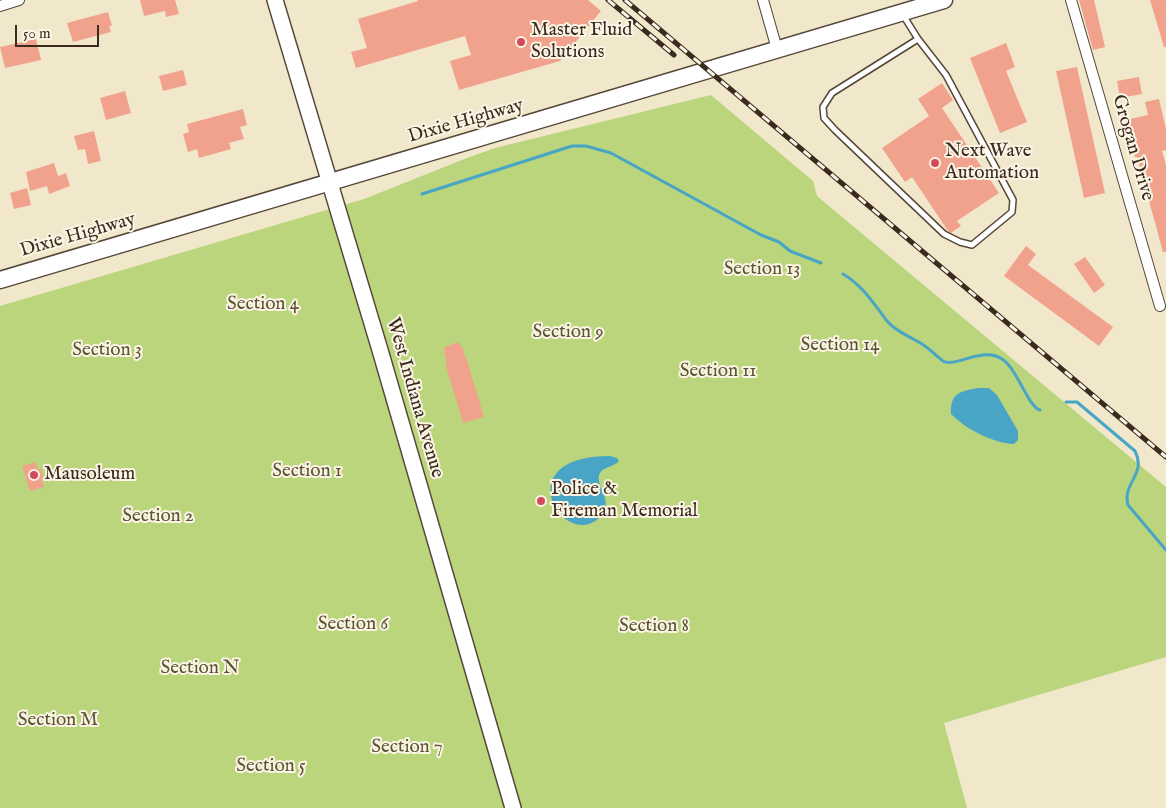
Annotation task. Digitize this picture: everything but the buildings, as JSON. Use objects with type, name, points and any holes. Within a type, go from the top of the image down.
[{"type":"main road","name":"West Indiana Avenue","points":[[275,0],[513,808]]},
{"type":"main road","name":"Dixie Highway","points":[[0,280],[944,0]]},
{"type":"street","points":[[0,6],[19,0]]},
{"type":"street","points":[[763,0],[777,50]]},
{"type":"street","name":"Grogan Drive","points":[[1071,0],[1160,306]]},
{"type":"lane","points":[[902,12],[918,39],[946,75],[1013,200],[1012,212],[972,245],[960,242],[944,234],[824,118],[823,107],[832,93],[918,39]]},
{"type":"green space","points":[[711,95],[813,181],[817,196],[1166,487],[1166,657],[944,723],[967,808],[0,808],[0,306],[364,199],[495,148]]},
{"type":"water","points":[[989,388],[997,395],[1018,431],[1018,440],[1014,444],[988,438],[964,425],[951,414],[954,397],[966,390]]},
{"type":"water","points":[[610,456],[617,458],[619,461],[600,473],[599,483],[606,505],[604,511],[600,517],[586,525],[572,523],[560,514],[552,500],[551,485],[559,471],[578,460]]},
{"type":"waterway","points":[[422,194],[572,146],[586,146],[611,153],[761,235],[779,242],[790,251],[821,263]]},
{"type":"waterway","points":[[843,274],[862,289],[891,325],[925,346],[943,361],[954,362],[986,355],[1002,359],[1013,370],[1031,402],[1040,410]]},
{"type":"waterway","points":[[1066,402],[1077,402],[1135,451],[1138,466],[1128,490],[1128,505],[1166,550]]},
{"type":"railway","points":[[608,0],[674,55]]},
{"type":"railway","points":[[625,0],[1166,457]]},
{"type":"place","name":"Master Fluid Solutions","points":[[521,42]]},
{"type":"place","name":"Next Wave Automation","points":[[935,163]]},
{"type":"place","name":"Mausoleum","points":[[34,475]]},
{"type":"place","name":"Police & Fireman Memorial","points":[[541,501]]},
{"type":"park label","name":"Section 13","points":[[762,270]]},
{"type":"park label","name":"Section 4","points":[[263,305]]},
{"type":"park label","name":"Section 9","points":[[568,333]]},
{"type":"park label","name":"Section 14","points":[[840,346]]},
{"type":"park label","name":"Section 3","points":[[107,351]]},
{"type":"park label","name":"Section 11","points":[[718,372]]},
{"type":"park label","name":"Section 1","points":[[307,472]]},
{"type":"park label","name":"Section 2","points":[[158,517]]},
{"type":"park label","name":"Section 6","points":[[353,625]]},
{"type":"park label","name":"Section 8","points":[[654,627]]},
{"type":"park label","name":"Section N","points":[[200,669]]},
{"type":"park label","name":"Section M","points":[[58,721]]},
{"type":"park label","name":"Section 7","points":[[407,748]]},
{"type":"park label","name":"Section 5","points":[[271,767]]}]
